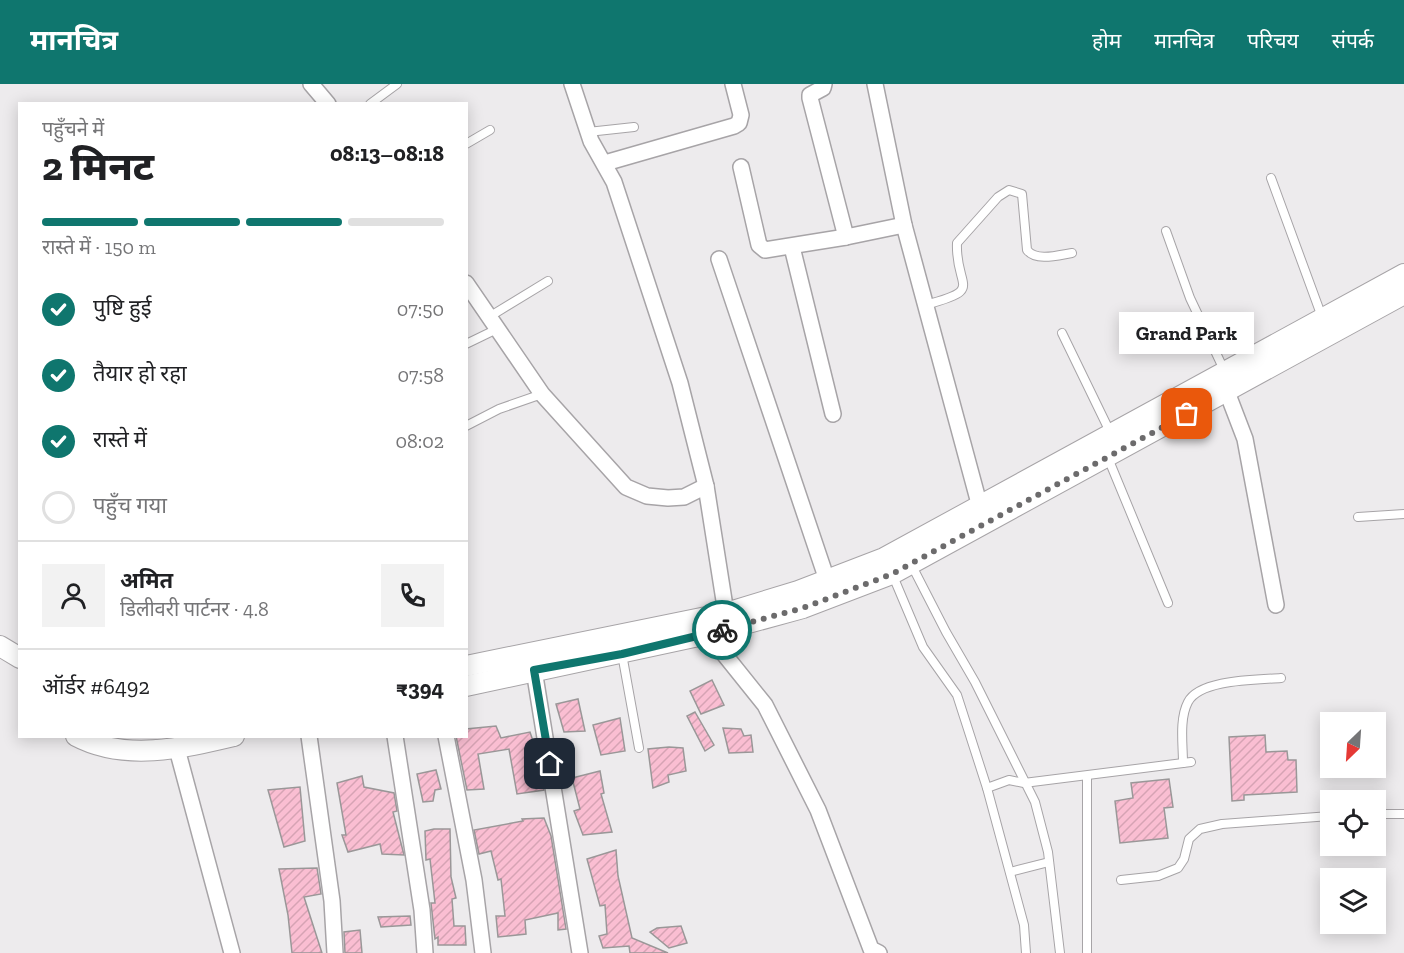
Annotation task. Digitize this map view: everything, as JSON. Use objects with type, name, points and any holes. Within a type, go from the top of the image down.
[{"type":"street","points":[[311,84],[326,102]]},
{"type":"street","points":[[572,84],[588,132],[614,182],[680,383],[706,486],[726,613]]},
{"type":"street","points":[[604,163],[739,123],[741,115],[733,84]]},
{"type":"street","points":[[824,84],[823,88],[810,95],[810,98],[846,237]]},
{"type":"street","points":[[875,84],[904,225],[980,507]]},
{"type":"street","points":[[741,167],[759,245],[765,250],[792,247],[904,225]]},
{"type":"street","points":[[792,247],[833,414]]},
{"type":"street","points":[[719,259],[827,580]]},
{"type":"street","points":[[468,686],[534,670],[622,654],[803,608],[1107,457],[1226,383],[1322,318],[1404,274]]},
{"type":"street","points":[[468,285],[542,394],[626,487],[646,496],[668,498],[684,497],[706,486]]},
{"type":"street","points":[[908,557],[980,507],[1112,435],[1226,383],[1404,294]]},
{"type":"street","points":[[1226,383],[1245,439],[1275,605]]},
{"type":"street","points":[[468,666],[726,613],[827,580],[888,566]]},
{"type":"street","points":[[708,634],[765,705],[818,810],[871,949],[879,953]]},
{"type":"street","points":[[0,646],[18,657]]},
{"type":"street","points":[[534,670],[580,953]]},
{"type":"street","points":[[80,738],[89,743],[113,749],[177,749],[225,738]]},
{"type":"street","points":[[309,738],[332,901],[335,953]]},
{"type":"street","points":[[396,738],[422,910],[425,953]]},
{"type":"street","points":[[446,738],[474,880],[483,953]]},
{"type":"street","points":[[177,749],[232,953]]},
{"type":"lane","points":[[373,102],[397,84]]},
{"type":"lane","points":[[588,132],[634,127]]},
{"type":"lane","points":[[468,143],[490,130]]},
{"type":"lane","points":[[1271,178],[1322,318]]},
{"type":"lane","points":[[926,305],[956,297],[962,293],[964,286],[957,243],[998,197],[1009,190],[1022,194],[1027,250],[1030,255],[1037,257],[1072,253]]},
{"type":"lane","points":[[1166,231],[1190,298],[1226,383]]},
{"type":"lane","points":[[468,342],[548,281]]},
{"type":"lane","points":[[1062,333],[1112,435]]},
{"type":"lane","points":[[468,425],[499,409],[542,394]]},
{"type":"lane","points":[[1107,457],[1168,603]]},
{"type":"lane","points":[[1358,517],[1404,514]]},
{"type":"lane","points":[[908,557],[945,632],[975,682],[1035,802],[1049,862],[1060,953]]},
{"type":"lane","points":[[888,566],[923,646],[957,695],[987,788],[1010,873],[1023,926],[1026,953]]},
{"type":"lane","points":[[622,654],[639,748]]},
{"type":"lane","points":[[987,788],[1009,780],[1024,783],[1187,763],[1183,718],[1187,703],[1196,691],[1209,686],[1281,678]]},
{"type":"lane","points":[[1086,776],[1087,953]]},
{"type":"lane","points":[[1386,814],[1404,814]]},
{"type":"lane","points":[[1121,880],[1158,876],[1178,868],[1184,859],[1189,839],[1200,829],[1222,824],[1320,817]]},
{"type":"lane","points":[[1010,873],[1049,862]]},
{"type":"building","points":[[712,680],[724,705],[701,714],[690,691]]},
{"type":"building","points":[[578,699],[585,731],[564,732],[556,704]]},
{"type":"building","points":[[695,712],[714,745],[705,751],[687,716]]},
{"type":"building","points":[[620,718],[625,751],[601,755],[593,725]]},
{"type":"building","points":[[496,726],[501,738],[530,732],[538,756],[544,790],[517,794],[509,749],[478,754],[484,789],[467,790],[456,738],[468,738],[468,729]]},
{"type":"building","points":[[723,728],[741,729],[744,736],[751,735],[753,752],[729,753]]},
{"type":"building","points":[[1265,735],[1266,752],[1287,751],[1288,760],[1296,760],[1297,792],[1244,795],[1244,800],[1232,801],[1229,737]]},
{"type":"building","points":[[683,748],[686,771],[668,775],[669,782],[653,788],[648,749]]},
{"type":"building","points":[[436,770],[441,789],[435,790],[433,801],[423,802],[417,774]]},
{"type":"building","points":[[600,771],[604,793],[601,794],[612,832],[583,835],[574,811],[580,809],[572,778]]},
{"type":"building","points":[[362,776],[364,787],[394,793],[397,811],[393,812],[404,855],[382,854],[380,844],[348,852],[342,835],[346,835],[337,783]]},
{"type":"building","points":[[1169,779],[1173,807],[1164,808],[1168,838],[1120,843],[1115,801],[1133,798],[1131,783]]},
{"type":"building","points":[[300,787],[305,841],[284,847],[268,790]]},
{"type":"building","points":[[544,818],[551,836],[566,929],[558,930],[558,913],[525,920],[526,934],[498,937],[496,916],[505,916],[501,879],[498,880],[491,851],[479,854],[474,830],[523,821],[522,819]]},
{"type":"building","points":[[450,829],[451,877],[456,898],[452,899],[454,926],[465,926],[466,945],[438,945],[438,937],[435,939],[431,903],[435,903],[430,859],[426,860],[425,831]]},
{"type":"building","points":[[616,850],[618,876],[632,938],[668,953],[630,953],[629,946],[603,948],[599,936],[607,934],[605,905],[600,906],[587,859]]},
{"type":"building","points":[[317,868],[321,894],[304,897],[322,953],[292,953],[288,915],[279,869]]},
{"type":"building","points":[[410,916],[411,925],[381,927],[378,917]]},
{"type":"building","points":[[681,926],[687,943],[669,948],[650,932],[657,928]]},
{"type":"building","points":[[360,930],[362,953],[345,953],[344,932]]},
{"type":"way so far","points":[[722,630],[803,608],[912,565],[988,520],[1187,414]]},
{"type":"place","name":"Grand Park","points":[[1187,414]]},
{"type":"route","points":[[550,764],[534,670],[622,654],[722,630]]}]
